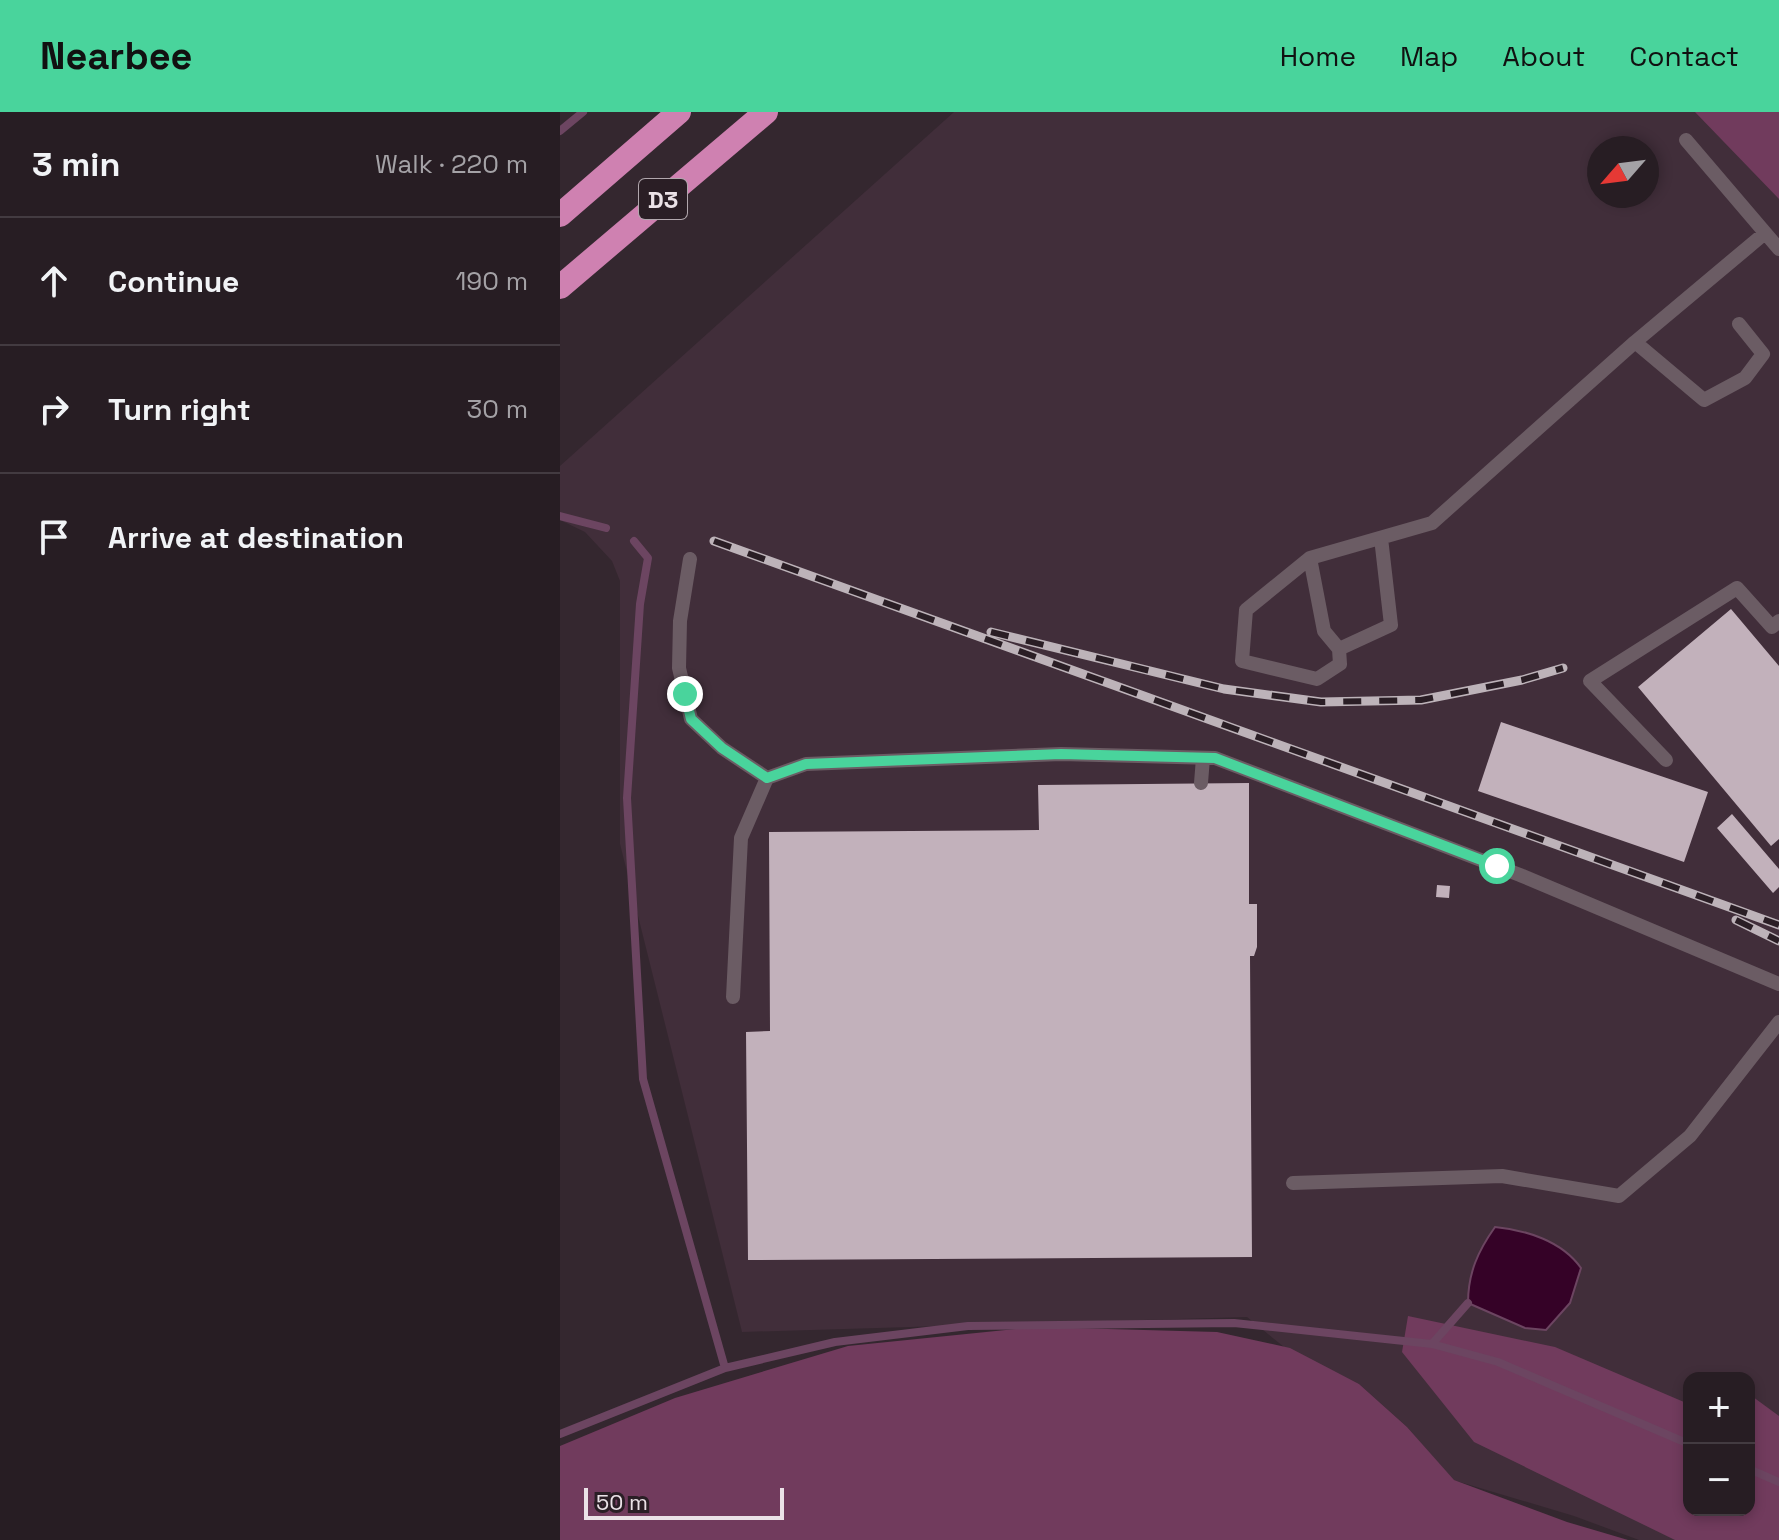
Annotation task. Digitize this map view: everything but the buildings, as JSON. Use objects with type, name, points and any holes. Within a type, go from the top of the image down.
[{"type":"highway","name":"D3","points":[[560,215],[679,112]]},
{"type":"highway","name":"D3","points":[[560,287],[766,112]]},
{"type":"lane","points":[[1686,140],[1779,249]]},
{"type":"lane","points":[[1310,558],[1324,631],[1339,649],[1340,664],[1317,679],[1242,661],[1246,610],[1310,558],[1432,523],[1635,342],[1765,233]]},
{"type":"lane","points":[[1635,342],[1704,400],[1745,378],[1763,354],[1739,324]]},
{"type":"lane","points":[[1339,649],[1391,625],[1381,538]]},
{"type":"lane","points":[[690,559],[680,621],[679,668],[691,719],[722,748],[767,778]]},
{"type":"lane","points":[[1666,760],[1590,681],[1737,588],[1772,627],[1779,621]]},
{"type":"lane","points":[[733,997],[741,838],[767,778],[806,764],[1061,754],[1215,758],[1520,875],[1779,984]]},
{"type":"lane","points":[[1201,783],[1203,758]]},
{"type":"lane","points":[[1293,1183],[1502,1176],[1619,1196],[1690,1136],[1779,1022]]},
{"type":"shaded area","points":[[954,112],[1779,112],[1779,1540],[1639,1540],[1574,1516],[1453,1480],[1407,1427],[1359,1384],[1284,1347],[1247,1317],[742,1332],[620,844],[620,581],[612,561],[585,532],[560,520],[560,466]]},
{"type":"shaded area","points":[[1695,112],[1779,112],[1779,199]]},
{"type":"shaded area","points":[[1495,1227],[1542,1238],[1564,1251],[1581,1268],[1570,1303],[1546,1330],[1525,1328],[1468,1303],[1475,1263]]},
{"type":"shaded area","points":[[1408,1316],[1555,1347],[1683,1402],[1683,1516],[1755,1516],[1755,1398],[1779,1416],[1779,1540],[1675,1540],[1474,1442],[1402,1352]]},
{"type":"shaded area","points":[[1035,1327],[1217,1332],[1290,1348],[1359,1384],[1407,1427],[1454,1480],[1567,1522],[1628,1540],[560,1540],[560,1446],[675,1398],[848,1346]]},
{"type":"waterway","points":[[560,131],[583,112]]},
{"type":"waterway","points":[[560,516],[606,528]]},
{"type":"waterway","points":[[634,541],[648,558],[640,604],[627,798],[643,1079],[725,1368]]},
{"type":"waterway","points":[[1432,1344],[1468,1303]]},
{"type":"waterway","points":[[560,1434],[725,1368],[835,1342],[968,1326],[1234,1323],[1432,1344],[1498,1362],[1683,1441]]},
{"type":"waterway","points":[[1755,1472],[1779,1482]]},
{"type":"railway","points":[[714,541],[1779,925]]},
{"type":"railway","points":[[991,632],[1224,689],[1321,702],[1421,700],[1522,680],[1563,668]]},
{"type":"railway","points":[[1736,920],[1779,941]]},
{"type":"route","points":[[685,694],[691,719],[722,748],[767,778],[806,764],[1061,754],[1215,758],[1497,866]]}]
